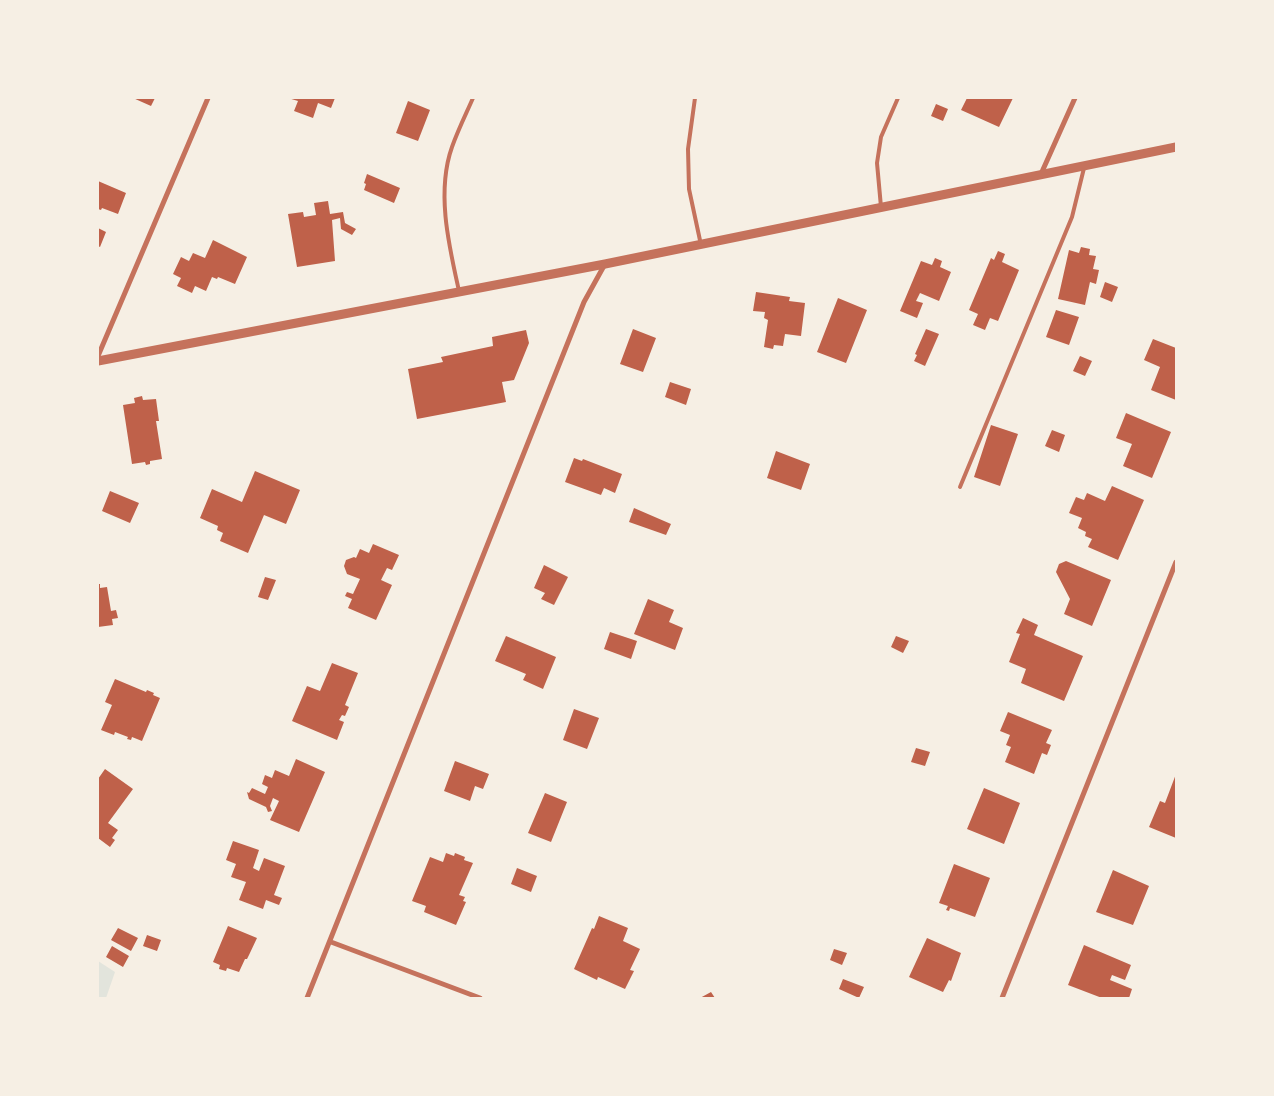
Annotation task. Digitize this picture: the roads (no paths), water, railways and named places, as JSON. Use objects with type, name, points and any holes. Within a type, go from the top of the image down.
[{"type":"street","points":[[98,356],[208,98]]},
{"type":"street","points":[[1041,174],[1075,98]]},
{"type":"street","points":[[98,361],[701,245],[1176,147]]},
{"type":"street","points":[[307,998],[331,942],[580,311],[605,264]]},
{"type":"street","points":[[1002,998],[1176,562]]},
{"type":"street","points":[[331,942],[480,998]]},
{"type":"lane","points":[[459,292],[445,219],[445,184],[451,148],[473,98]]},
{"type":"lane","points":[[695,98],[688,149],[689,189],[701,245]]},
{"type":"lane","points":[[881,207],[877,163],[881,137],[898,98]]},
{"type":"lane","points":[[960,487],[1072,217],[1084,165]]}]
